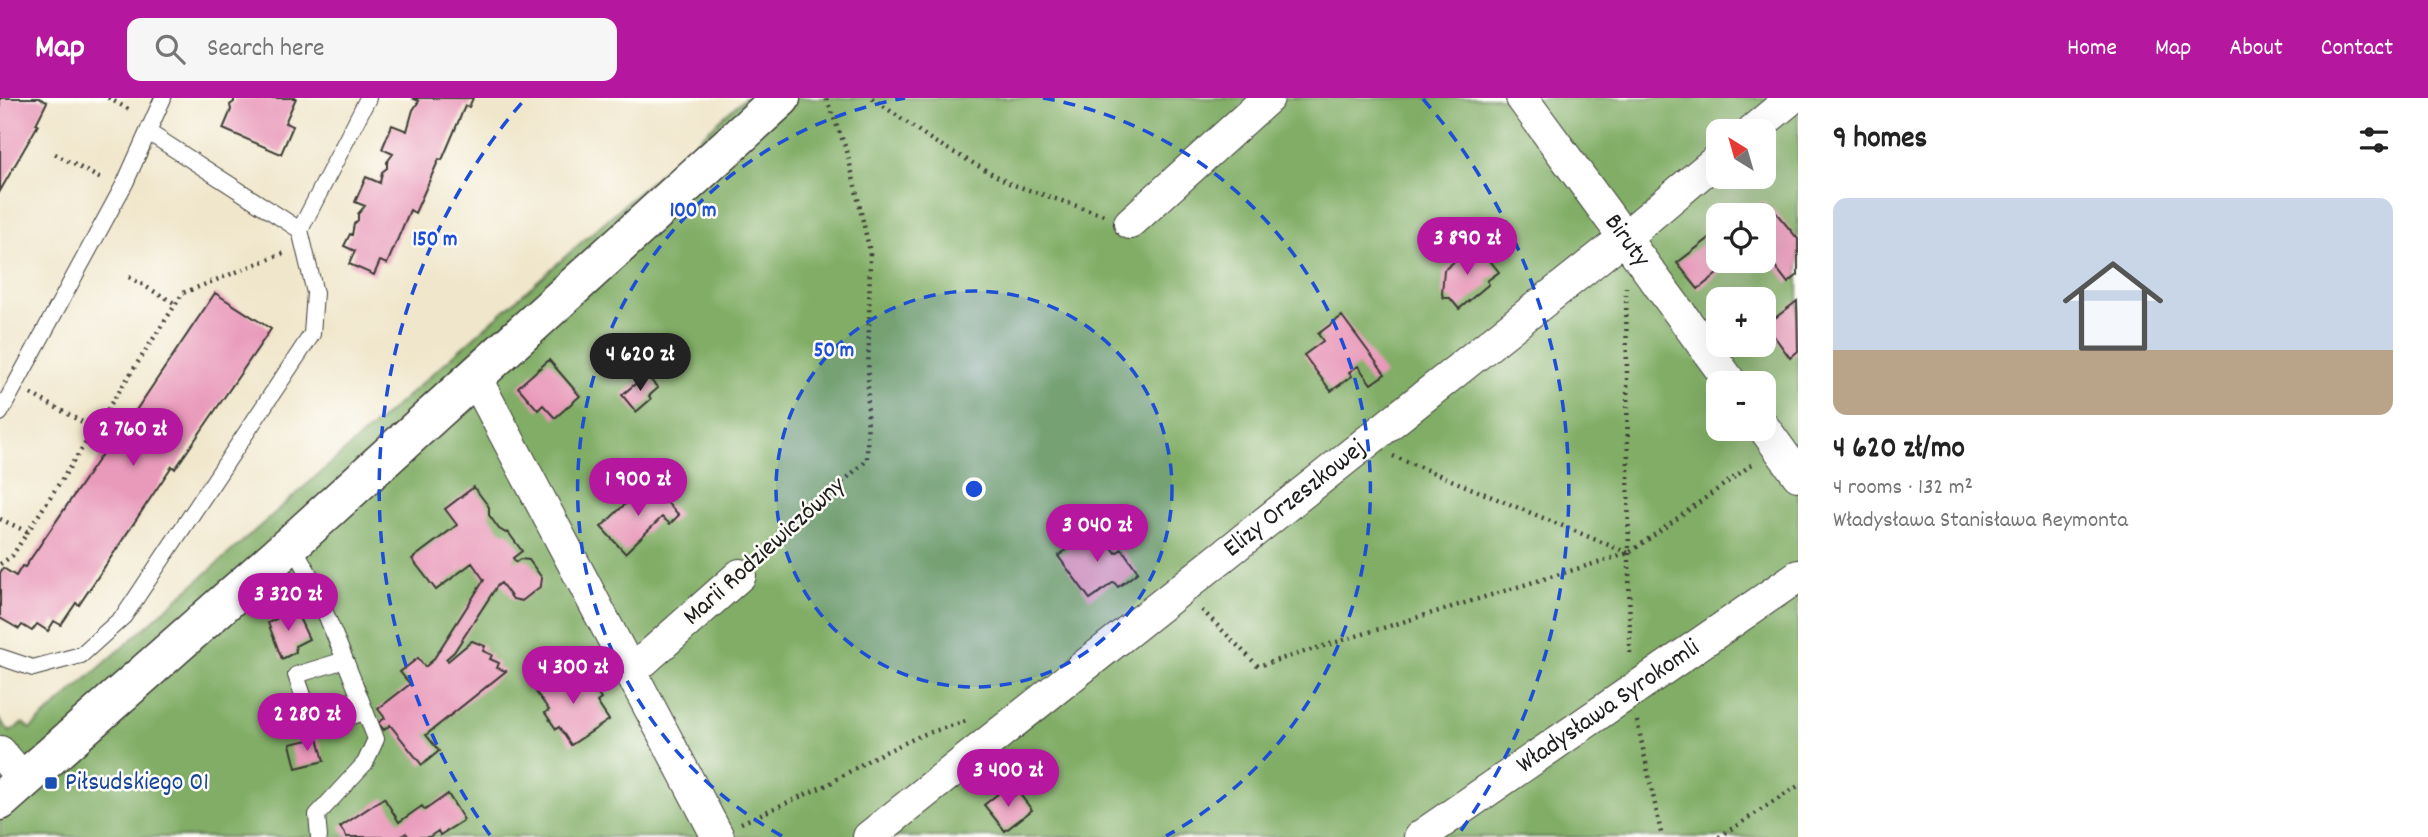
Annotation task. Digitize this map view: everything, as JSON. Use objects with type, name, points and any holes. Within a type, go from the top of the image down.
[{"type":"street","points":[[8,778],[292,543],[781,98]]},
{"type":"street","points":[[1130,223],[1268,98]]},
{"type":"street","name":"Biruty","points":[[1522,98],[1722,371]]},
{"type":"street","points":[[1767,119],[1792,98]]},
{"type":"street","name":"Elizy Orzeszkowej","points":[[869,837],[1625,237],[1706,169]]},
{"type":"street","points":[[475,377],[632,671],[714,836]]},
{"type":"street","points":[[1774,441],[1798,475]]},
{"type":"street","name":"Marii Rodziewiczówny","points":[[632,671],[740,575]]},
{"type":"street","name":"Władysława Syrokomli","points":[[1420,837],[1798,576]]},
{"type":"lane","points":[[0,657],[33,668],[81,655],[124,616],[312,334],[316,293],[302,238],[368,98]]},
{"type":"lane","points":[[0,413],[122,190],[148,132],[157,100]]},
{"type":"lane","points":[[148,132],[302,238]]},
{"type":"lane","points":[[292,543],[309,574],[376,739],[365,763],[317,814],[319,837]]},
{"type":"lane","points":[[345,660],[296,675],[314,727],[365,712]]},
{"type":"path","points":[[108,98],[132,111]]},
{"type":"path","name":"Marii Rodziewiczówny","points":[[740,575],[867,460],[870,252],[847,151],[826,98]]},
{"type":"path","points":[[872,98],[933,141],[1011,184],[1130,223]]},
{"type":"path","points":[[55,154],[122,190]]},
{"type":"path","points":[[1625,237],[1631,691],[1662,837]]},
{"type":"path","points":[[0,564],[12,556],[28,533],[183,293],[302,238]]},
{"type":"path","points":[[129,277],[176,304]]},
{"type":"path","points":[[15,386],[95,429]]},
{"type":"path","points":[[1182,589],[1258,666],[1629,553],[1766,441]]},
{"type":"path","points":[[1364,444],[1629,553]]},
{"type":"path","points":[[0,519],[28,533]]},
{"type":"path","points":[[714,836],[829,783],[872,758],[909,741],[977,719]]},
{"type":"path","points":[[1719,837],[1798,786]]},
{"type":"green space","points":[[745,98],[1798,98],[1798,837],[0,837],[0,720],[10,732],[23,723],[30,729]]},
{"type":"building","points":[[0,98],[39,98],[47,102],[36,124],[38,125],[0,191]]},
{"type":"building","points":[[234,98],[296,98],[285,123],[293,126],[281,154],[223,129]]},
{"type":"building","points":[[412,98],[473,98],[469,107],[465,106],[415,213],[410,210],[387,264],[380,261],[374,275],[349,264],[355,251],[344,246],[350,234],[352,235],[358,214],[365,206],[355,202],[366,177],[380,183],[382,172],[387,168],[387,162],[393,154],[382,149],[392,125],[407,131],[413,110],[419,101]]},
{"type":"building","points":[[1776,213],[1798,239],[1798,275],[1788,283],[1776,268]]},
{"type":"building","points":[[1706,241],[1706,273],[1718,273],[1698,289],[1677,263]]},
{"type":"building","points":[[1479,247],[1499,272],[1459,309],[1450,298],[1444,298],[1442,294],[1444,270],[1465,253],[1467,256]]},
{"type":"building","points":[[215,293],[271,329],[175,469],[172,466],[79,605],[76,603],[61,625],[54,621],[48,631],[37,624],[32,631],[22,625],[19,629],[0,618],[0,573],[3,568],[16,576],[22,566],[25,567],[119,429],[122,431]]},
{"type":"building","points":[[1797,301],[1798,351],[1790,358],[1776,339],[1776,317]]},
{"type":"building","points":[[1342,316],[1385,374],[1371,384],[1358,366],[1349,372],[1352,376],[1331,391],[1304,355],[1323,341],[1318,334]]},
{"type":"building","points":[[549,360],[580,396],[555,418],[543,405],[538,410],[518,387]]},
{"type":"building","points":[[646,375],[658,388],[649,396],[651,399],[636,412],[622,395]]},
{"type":"building","points":[[644,486],[656,498],[660,495],[679,515],[670,524],[662,517],[625,553],[601,527]]},
{"type":"building","points":[[474,487],[489,507],[489,515],[499,529],[508,532],[522,551],[513,558],[516,562],[520,559],[529,560],[542,578],[541,586],[522,601],[513,599],[501,583],[497,586],[454,652],[446,659],[448,661],[472,641],[485,646],[483,651],[492,655],[490,659],[499,663],[497,668],[506,671],[426,735],[439,751],[422,765],[390,725],[384,730],[378,723],[385,718],[378,709],[410,684],[400,672],[418,658],[425,667],[433,660],[484,580],[472,563],[436,590],[412,559],[457,525],[445,509]]},
{"type":"building","points":[[1097,527],[1116,553],[1122,549],[1138,572],[1118,587],[1114,582],[1090,599],[1058,556]]},
{"type":"building","points":[[295,609],[309,639],[295,646],[296,652],[282,659],[268,623]]},
{"type":"building","points":[[574,667],[585,685],[589,682],[601,699],[597,702],[609,720],[571,745],[545,713],[549,710],[536,692]]},
{"type":"building","points":[[318,738],[324,761],[296,768],[290,744]]},
{"type":"building","points":[[1004,789],[1011,798],[1018,792],[1032,810],[1005,831],[984,805]]},
{"type":"building","points":[[448,794],[464,820],[440,835],[438,831],[429,837],[409,837],[406,833],[400,837],[347,837],[340,827],[384,798],[399,822],[422,806],[425,810]]},
{"type":"place","name":"Piłsudskiego 01","points":[[51,783]]}]
